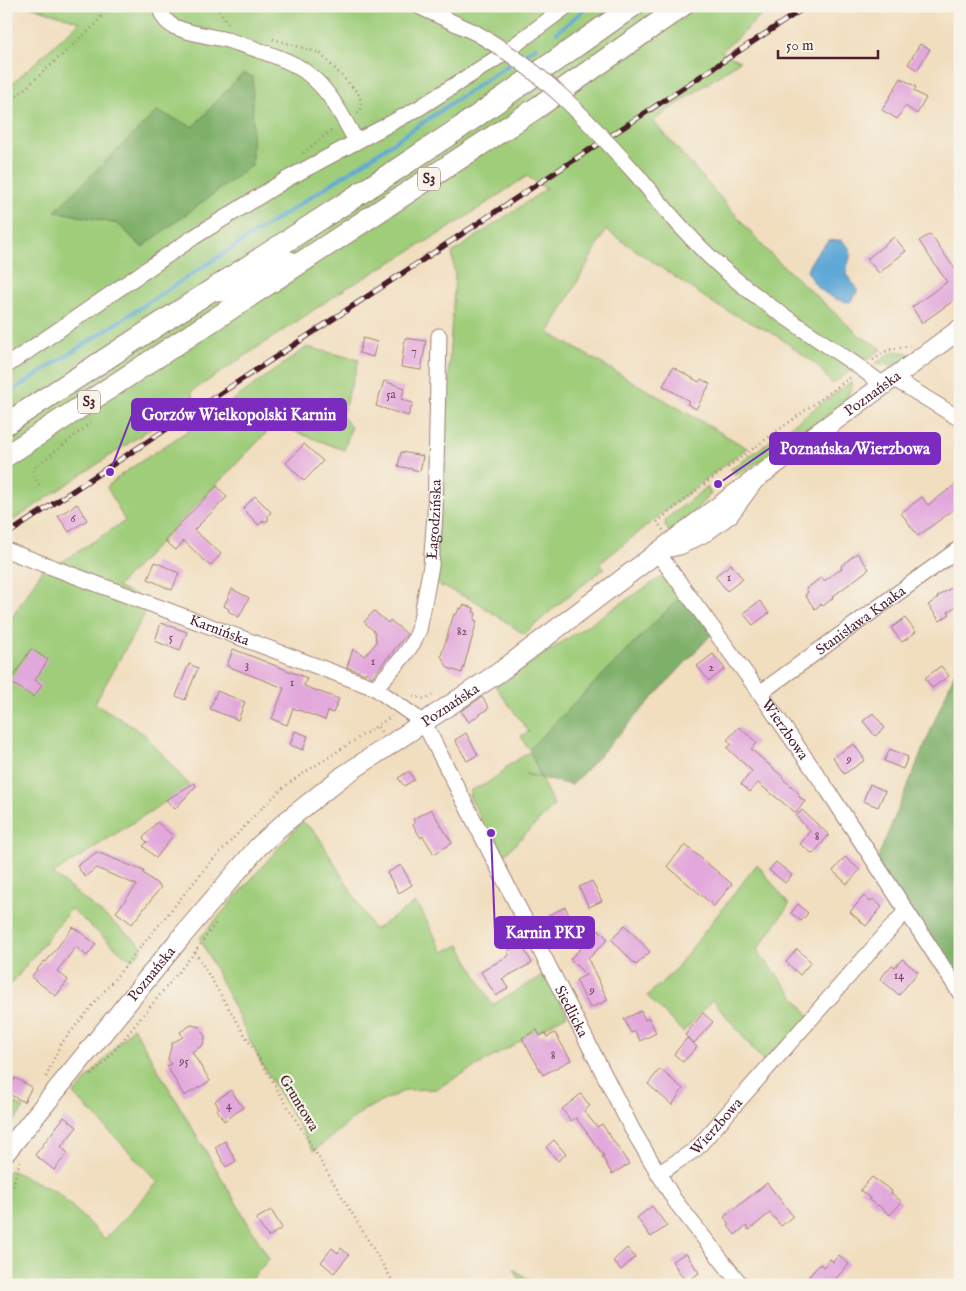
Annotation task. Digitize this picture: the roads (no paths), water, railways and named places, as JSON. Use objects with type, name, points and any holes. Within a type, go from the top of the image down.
[{"type":"highway","name":"S3","points":[[6,424],[461,127],[633,6]]},
{"type":"highway","name":"S3","points":[[6,456],[535,109],[682,6]]},
{"type":"main road","name":"Poznańska","points":[[14,1152],[182,936],[258,847],[284,823],[343,776],[500,671],[759,476],[960,329]]},
{"type":"street","points":[[160,6],[165,20],[174,26],[193,33],[226,40],[296,65],[317,81],[332,98],[356,141]]},
{"type":"street","points":[[418,6],[476,33],[522,61],[544,78],[582,115],[709,256],[743,285],[776,310],[867,362],[878,381],[888,382],[960,419]]},
{"type":"street","points":[[543,6],[561,11]]},
{"type":"street","points":[[6,366],[202,232],[287,179],[419,108],[500,56],[561,11]]},
{"type":"street","points":[[172,348],[336,208]]},
{"type":"street","points":[[156,326],[351,230]]},
{"type":"street","name":"Łagodzińska","points":[[375,688],[402,658],[413,643],[419,630],[430,566],[434,514],[439,336]]},
{"type":"street","name":"Wierzbowa","points":[[664,547],[760,693],[829,792],[960,994]]},
{"type":"street","name":"Stanisława Knaka","points":[[760,693],[960,548]]},
{"type":"street","name":"Karnińska","points":[[6,550],[375,688],[424,723]]},
{"type":"street","name":"Siedlicka","points":[[424,723],[632,1129],[675,1201],[741,1285]]},
{"type":"street","name":"Wierzbowa","points":[[658,1174],[696,1149],[906,911]]},
{"type":"water","points":[[841,240],[849,248],[850,252],[847,267],[848,277],[857,288],[855,296],[850,302],[837,299],[824,292],[813,281],[807,269],[816,254],[828,241]]},
{"type":"waterway","points":[[557,32],[589,6]]},
{"type":"waterway","points":[[520,57],[536,47]]},
{"type":"waterway","points":[[6,395],[357,167],[514,61]]},
{"type":"railway","points":[[6,535],[807,6]]},
{"type":"place","name":"Gorzów Wielkopolski Karnin","points":[[110,472]]},
{"type":"place","name":"Poznańska/Wierzbowa","points":[[718,484]]},
{"type":"place","name":"Karnin PKP","points":[[491,833]]}]
